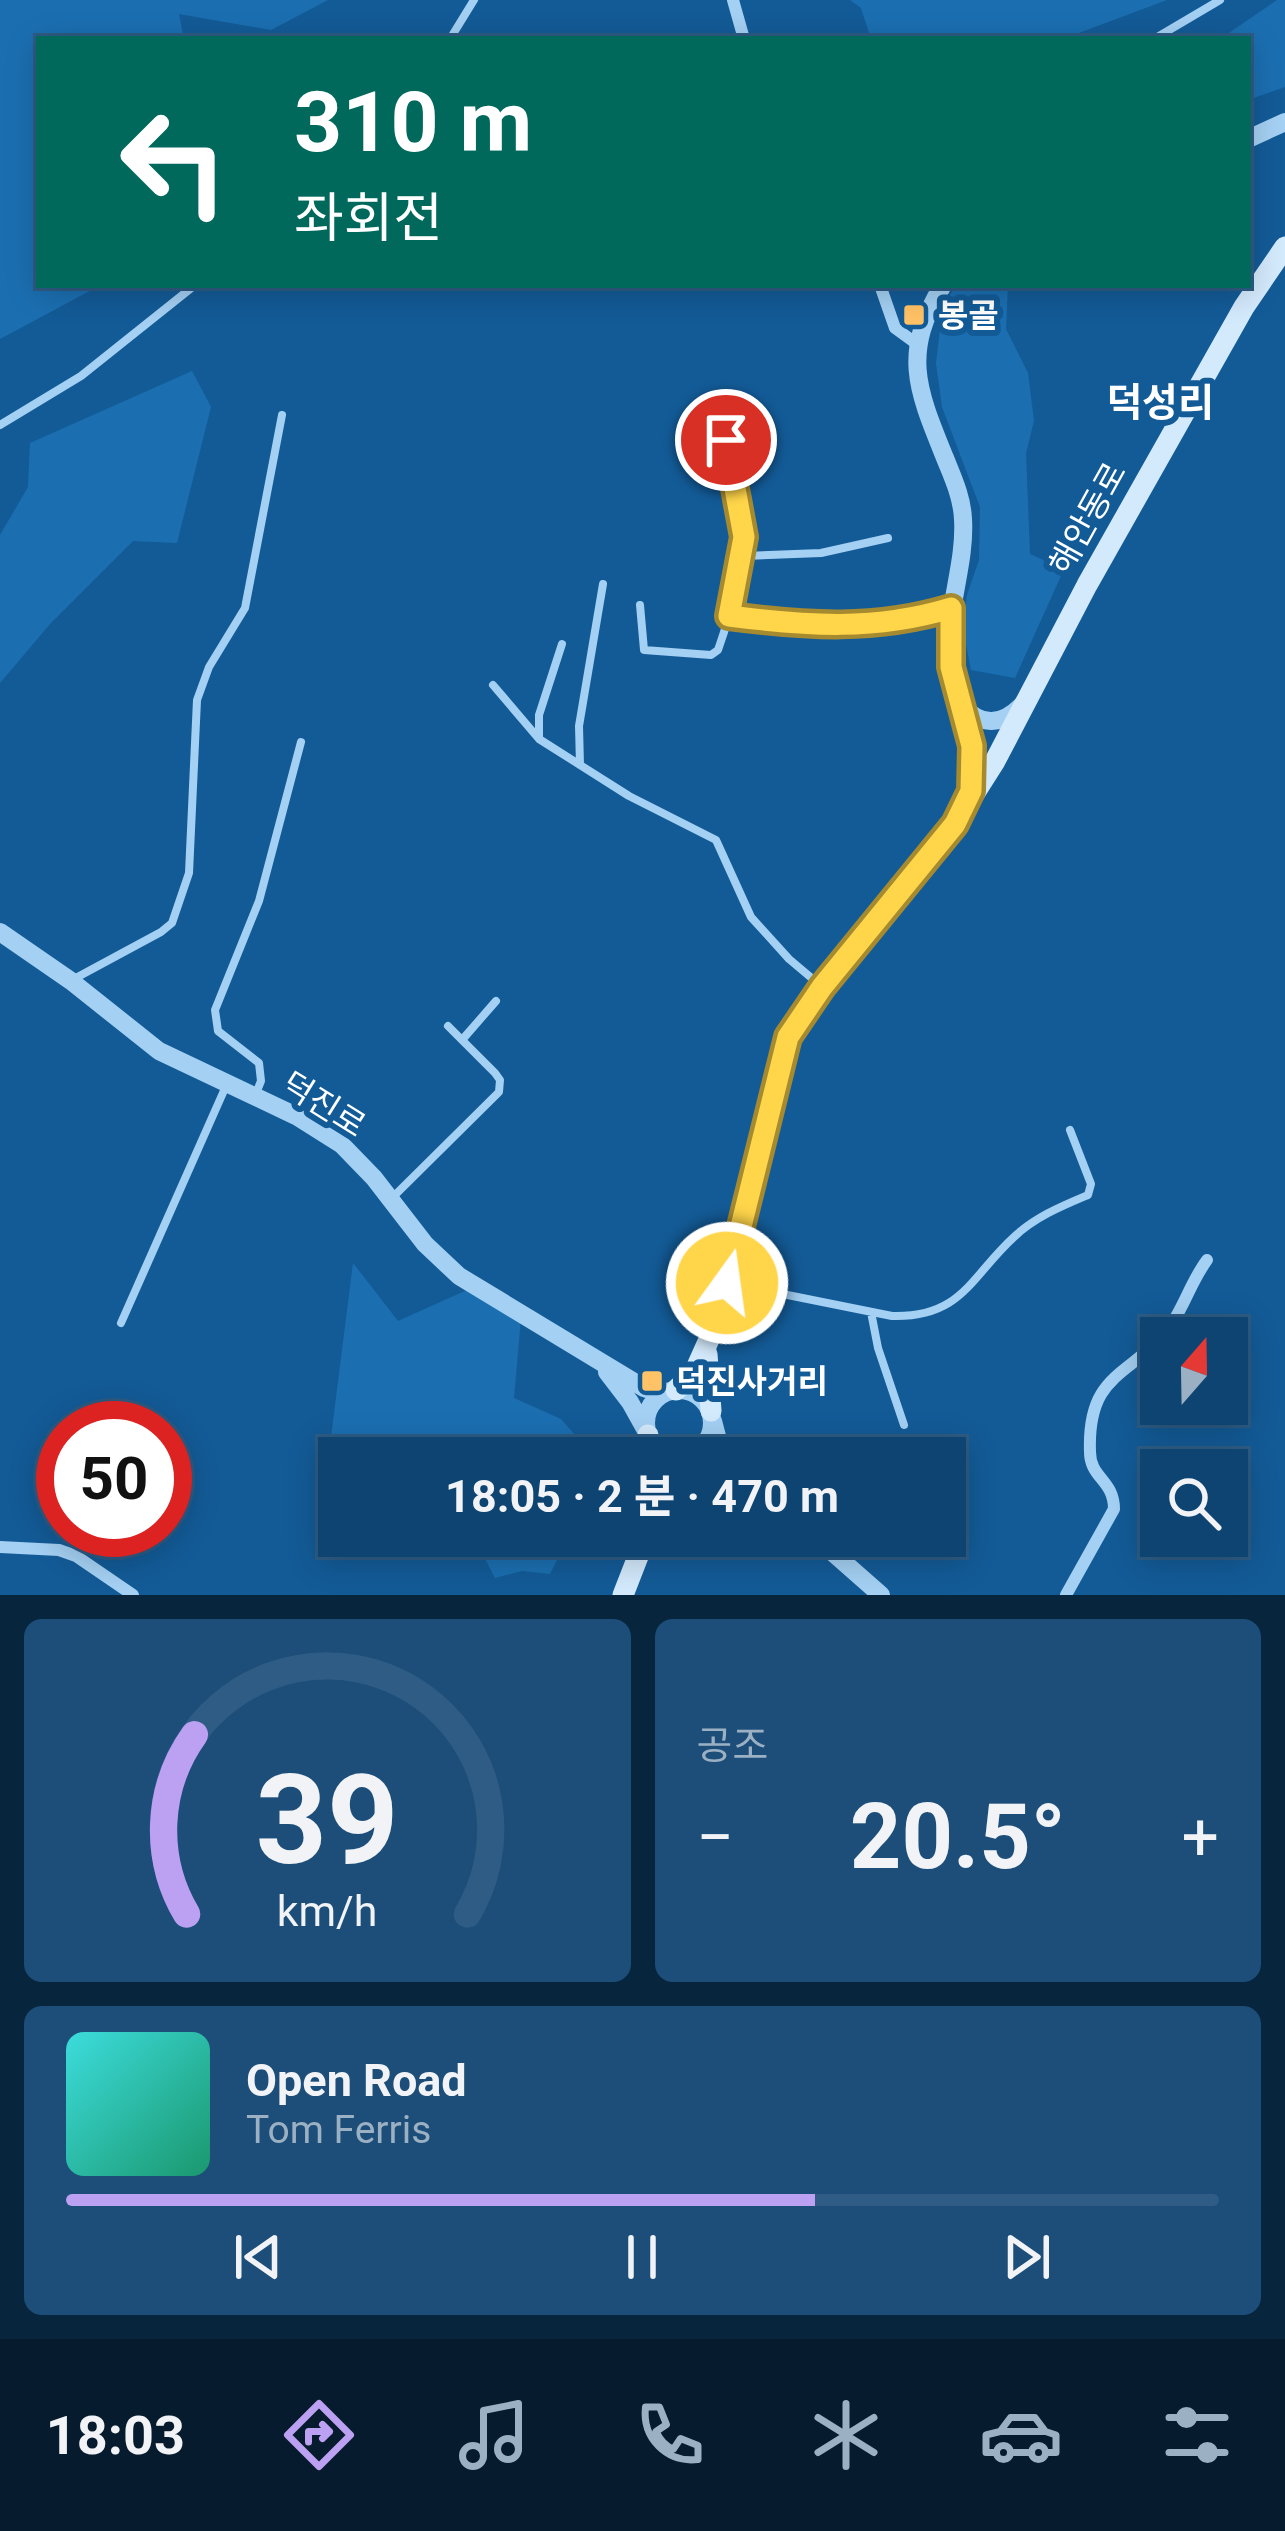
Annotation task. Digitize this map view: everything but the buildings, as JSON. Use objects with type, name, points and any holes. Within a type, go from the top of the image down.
[{"type":"main road","name":"해안동로","points":[[1251,288],[1285,247]]},
{"type":"main road","name":"해안동로","points":[[676,1390],[694,1373],[711,1335],[781,1056],[799,1019],[955,824],[995,761],[1244,296]]},
{"type":"main road","name":"해안동로","points":[[711,1335],[706,1370],[712,1416]]},
{"type":"main road","points":[[623,1595],[638,1557]]},
{"type":"street","points":[[733,0],[743,36]]},
{"type":"street","points":[[1251,138],[1285,122]]},
{"type":"street","points":[[881,288],[895,328],[917,344]]},
{"type":"street","name":"해안동로","points":[[941,288],[917,344],[917,388],[962,503],[963,538],[951,608],[951,667],[974,762],[971,791],[955,824]]},
{"type":"street","points":[[960,703],[969,714],[992,723],[1012,715],[1024,703]]},
{"type":"street","name":"덕진로","points":[[0,932],[159,1051],[296,1117],[342,1145],[425,1244],[459,1276],[644,1388],[659,1393],[676,1390]]},
{"type":"street","points":[[1066,1595],[1114,1509],[1114,1493],[1093,1466],[1090,1453],[1098,1399],[1122,1368],[1150,1348],[1174,1320],[1207,1260]]},
{"type":"street","points":[[592,1355],[630,1402],[645,1437]]},
{"type":"street","points":[[648,1437],[646,1415],[651,1406],[666,1392],[676,1390],[697,1395],[712,1416],[717,1437]]},
{"type":"street","points":[[707,1437],[712,1416]]},
{"type":"street","points":[[0,1547],[59,1550],[76,1556],[133,1595]]},
{"type":"street","points":[[838,1557],[881,1595]]},
{"type":"lane","points":[[452,36],[474,0]]},
{"type":"lane","points":[[1159,36],[1220,0]]},
{"type":"lane","points":[[0,425],[81,376],[191,288]]},
{"type":"lane","points":[[71,981],[161,932],[172,922],[185,891],[191,853],[197,700],[201,682],[251,590],[282,415]]},
{"type":"lane","points":[[640,605],[644,650],[711,655],[718,650],[742,556],[743,520],[726,440]]},
{"type":"lane","points":[[742,556],[821,553],[888,538]]},
{"type":"lane","points":[[580,766],[579,726],[603,584]]},
{"type":"lane","points":[[729,616],[867,626],[894,624],[951,608]]},
{"type":"lane","points":[[538,739],[539,715],[562,644]]},
{"type":"lane","points":[[493,686],[538,739],[667,818],[716,840],[751,917],[822,987]]},
{"type":"lane","points":[[254,1097],[261,1081],[259,1063],[218,1031],[215,1010],[260,901],[301,742]]},
{"type":"lane","points":[[462,1040],[496,1001]]},
{"type":"lane","points":[[391,1199],[499,1092],[495,1072],[448,1026]]},
{"type":"lane","points":[[121,1322],[227,1085]]},
{"type":"lane","points":[[727,1283],[907,1317],[946,1306],[979,1280],[1015,1236],[1052,1210],[1088,1195],[1091,1184],[1070,1130]]},
{"type":"lane","points":[[871,1312],[904,1425]]},
{"type":"shaded area","points":[[0,0],[328,0],[271,30],[179,14],[183,36],[36,36],[36,288],[95,288],[0,339]]},
{"type":"shaded area","points":[[850,0],[1167,0],[1071,36],[870,36],[861,8]]},
{"type":"shaded area","points":[[1277,0],[1285,0],[1285,87],[1251,99],[1251,36],[1224,36]]},
{"type":"shaded area","points":[[955,288],[1008,288],[1006,329],[1028,373],[1034,421],[1026,453],[1030,554],[1064,569],[1015,678],[971,670],[963,629],[967,595],[979,560],[980,507],[942,407],[936,363],[947,298]]},
{"type":"shaded area","points":[[192,371],[211,407],[177,543],[133,541],[50,624],[0,683],[0,535],[28,487],[30,443]]},
{"type":"shaded area","points":[[353,1263],[398,1321],[467,1290],[521,1318],[514,1398],[561,1419],[577,1437],[331,1437]]},
{"type":"shaded area","points":[[484,1557],[558,1557],[550,1574],[522,1571],[495,1578]]},
{"type":"place","name":"봉골","points":[[914,315]]},
{"type":"place","name":"덕진사거리","points":[[652,1381]]},
{"type":"district","name":"덕성리","points":[[1160,402]]},
{"type":"route","points":[[726,440],[744,537],[729,616],[867,626],[894,624],[951,608],[951,667],[974,762],[971,791],[955,824],[822,987],[788,1037],[727,1283]]}]
